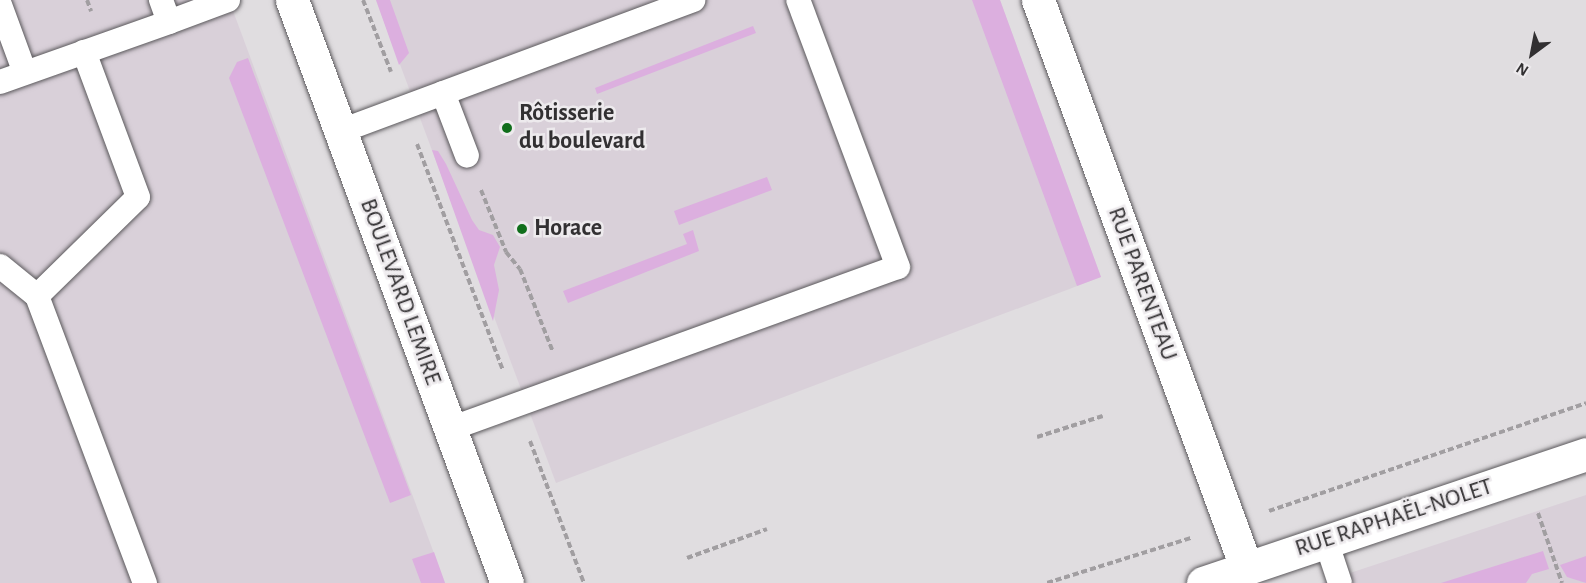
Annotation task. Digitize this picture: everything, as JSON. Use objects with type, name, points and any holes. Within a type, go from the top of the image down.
[{"type":"street","name":"BOULEVARD LEMIRE","points":[[292,0],[507,583]]},
{"type":"street","name":"RUE PARENTEAU","points":[[1038,0],[1246,567]]},
{"type":"street","name":"RUE RAPHAËL-NOLET","points":[[1203,583],[1586,454]]},
{"type":"lane","points":[[0,82],[84,52],[165,11],[228,0]]},
{"type":"lane","points":[[340,131],[693,0]]},
{"type":"lane","points":[[450,429],[898,267],[798,0]]},
{"type":"lane","points":[[0,5],[25,73]]},
{"type":"lane","points":[[37,296],[138,197],[84,52]]},
{"type":"lane","points":[[443,93],[466,156]]},
{"type":"lane","points":[[0,266],[37,296],[145,583]]},
{"type":"lane","points":[[1326,541],[1340,583]]},
{"type":"path","points":[[363,0],[390,71]]},
{"type":"path","points":[[421,153],[497,352]]},
{"type":"path","points":[[466,156],[501,240],[520,269],[566,386]]},
{"type":"path","points":[[501,240],[508,237]]},
{"type":"path","name":"RUE RAPHAËL-NOLET","points":[[1279,508],[1586,403]]},
{"type":"path","points":[[1037,437],[1103,416]]},
{"type":"path","points":[[533,449],[584,583]]},
{"type":"path","points":[[687,558],[767,530]]},
{"type":"path","points":[[1550,549],[1562,583]]},
{"type":"path","points":[[1047,583],[1128,559]]},
{"type":"shaded area","points":[[0,0],[229,0],[445,583],[0,583]]},
{"type":"shaded area","points":[[376,0],[1000,0],[1101,277],[556,483]]},
{"type":"shaded area","points":[[376,0],[390,0],[409,53],[399,65]]},
{"type":"shaded area","points":[[972,0],[1000,0],[1101,277],[1077,286]]},
{"type":"shaded area","points":[[753,26],[756,33],[597,94],[595,88]]},
{"type":"shaded area","points":[[248,58],[411,495],[390,503],[229,78],[237,62]]},
{"type":"shaded area","points":[[432,150],[438,151],[446,164],[479,230],[493,235],[500,247],[494,265],[499,290],[493,321]]},
{"type":"shaded area","points":[[767,177],[772,190],[679,225],[674,211]]},
{"type":"shaded area","points":[[693,230],[699,251],[568,303],[563,291],[687,244],[683,234]]},
{"type":"shaded area","points":[[1586,495],[1586,583],[1321,583],[1338,577]]},
{"type":"shaded area","points":[[1543,551],[1549,569],[1532,574],[1526,583],[1441,583]]},
{"type":"shaded area","points":[[434,552],[445,583],[421,583],[412,559]]},
{"type":"shaded area","points":[[1586,556],[1586,583],[1567,577],[1560,565]]},
{"type":"place","name":"Rôtisserie du boulevard","points":[[507,128]]},
{"type":"place","name":"Horace","points":[[522,229]]}]
